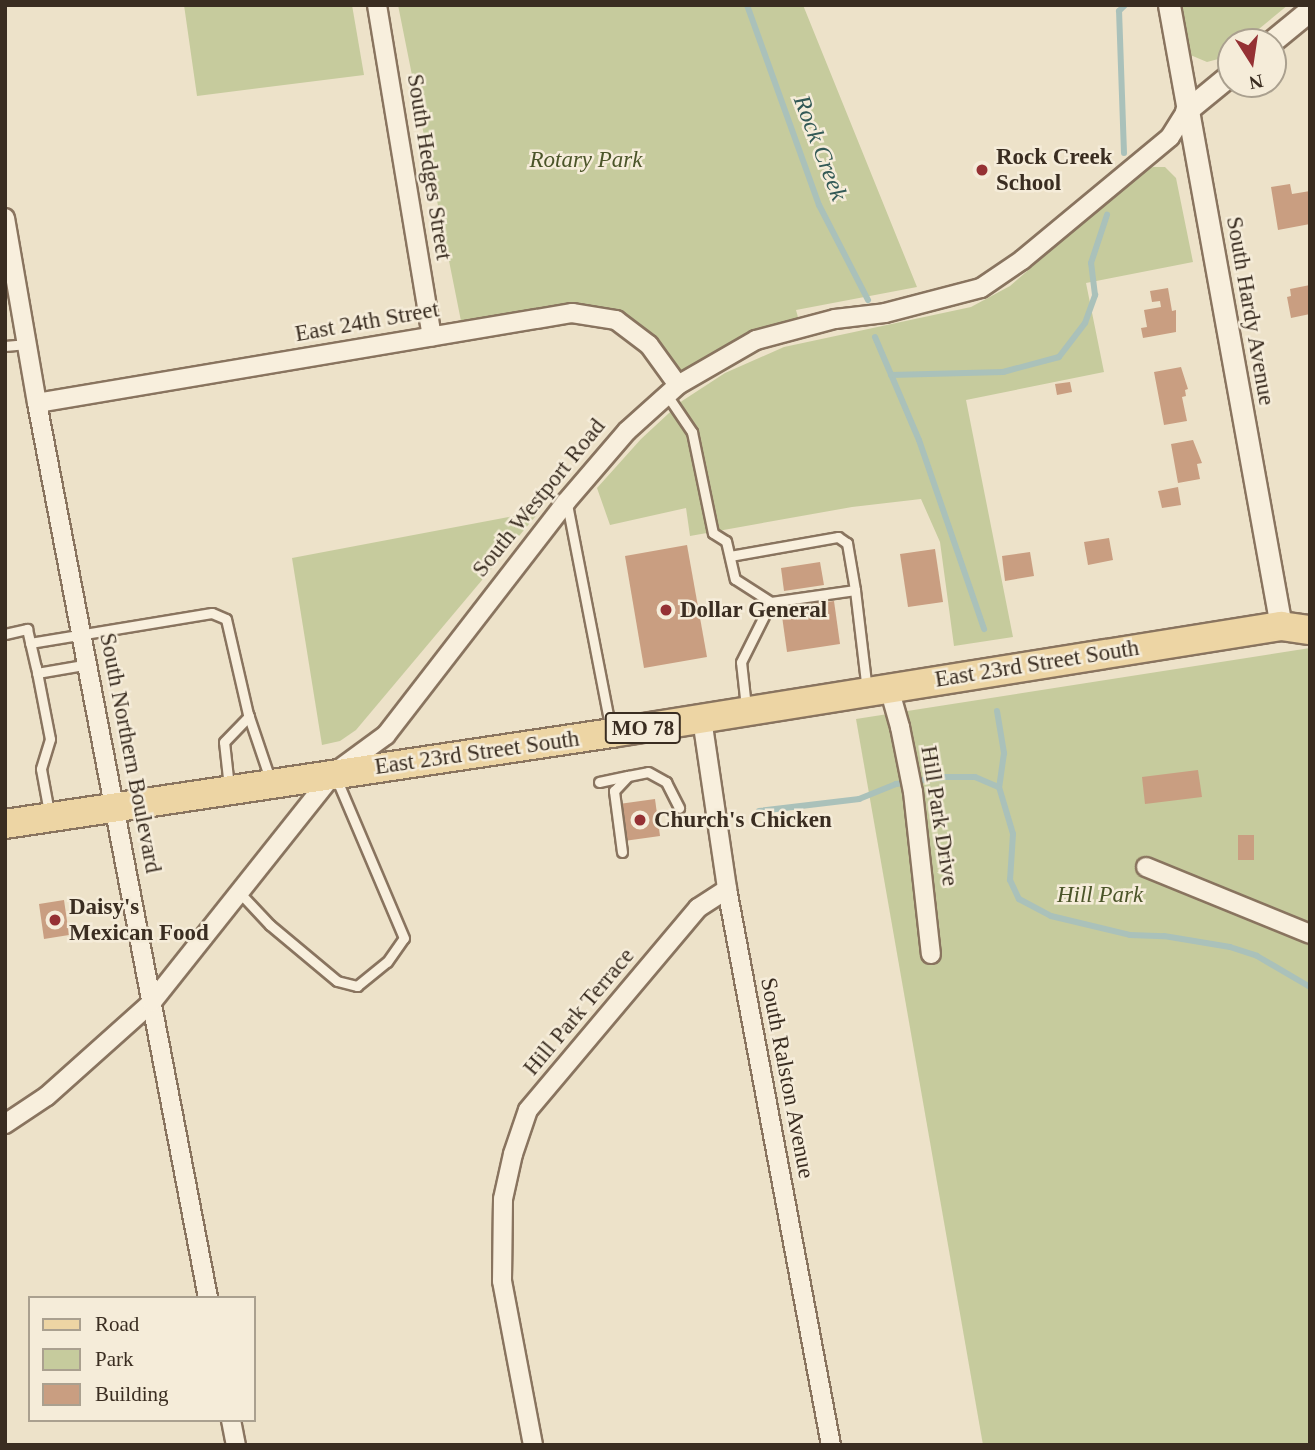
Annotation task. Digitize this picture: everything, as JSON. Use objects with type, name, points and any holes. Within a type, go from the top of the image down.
[{"type":"main road","name":"East 23rd Street South","points":[[5,824],[702,719],[1280,625],[1310,610]]},
{"type":"main road","name":"East 23rd Street South","points":[[1280,625],[1310,630]]},
{"type":"street","name":"South Hedges Street","points":[[377,5],[432,336]]},
{"type":"street","name":"South Hardy Avenue","points":[[1169,5],[1280,625]]},
{"type":"street","points":[[1287,29],[1310,10]]},
{"type":"street","name":"South Westport Road","points":[[5,1124],[47,1096],[152,1002],[334,773],[386,735],[566,502],[627,431],[672,390],[756,340],[835,319],[885,313],[981,288],[1022,260],[1170,137],[1186,111],[1217,86]]},
{"type":"street","name":"South Northern Boulevard","points":[[5,218],[37,403],[208,1296]]},
{"type":"street","name":"East 24th Street","points":[[37,403],[572,313],[616,320],[649,345],[672,390]]},
{"type":"street","name":"Hill Park Drive","points":[[878,690],[910,774],[931,954]]},
{"type":"street","name":"South Ralston Avenue","points":[[702,719],[727,889],[831,1445]]},
{"type":"street","points":[[1146,867],[1310,934]]},
{"type":"street","name":"Hill Park Terrace","points":[[533,1445],[502,1281],[505,1189],[513,1154],[528,1111],[698,908],[727,889]]},
{"type":"street","points":[[232,1422],[236,1445]]},
{"type":"lane","points":[[5,346],[27,344]]},
{"type":"lane","points":[[672,390],[692,432],[713,533],[726,541],[735,579],[771,602],[855,590]]},
{"type":"lane","points":[[566,502],[612,733]]},
{"type":"lane","points":[[730,556],[838,537],[847,544],[878,690]]},
{"type":"lane","points":[[747,711],[741,662],[771,602]]},
{"type":"lane","points":[[30,643],[212,613],[226,619],[249,716],[272,783]]},
{"type":"lane","points":[[5,634],[27,629],[50,739],[41,769],[50,817]]},
{"type":"lane","points":[[37,673],[89,664]]},
{"type":"lane","points":[[230,789],[224,742],[249,716]]},
{"type":"lane","points":[[599,782],[648,772],[666,782],[679,808]]},
{"type":"lane","points":[[239,892],[270,925],[337,981],[357,986],[387,962],[404,938],[334,773]]},
{"type":"lane","points":[[622,852],[614,791],[628,776]]},
{"type":"green space","points":[[184,5],[352,5],[364,75],[197,96]]},
{"type":"green space","name":"Rotary Park","points":[[398,5],[803,5],[917,287],[796,310],[801,328],[678,385],[616,320],[572,313],[463,331]]},
{"type":"green space","points":[[1179,5],[1288,5],[1260,28],[1217,28],[1217,59],[1207,62],[1188,54]]},
{"type":"green space","points":[[1153,167],[1165,167],[1176,178],[1193,262],[1086,283],[1104,372],[966,400],[1013,637],[954,646],[940,542],[921,499],[852,507],[690,536],[686,508],[610,525],[597,488],[641,439],[682,401],[725,373],[784,347],[971,307],[1010,286],[1139,174]]},
{"type":"green space","points":[[540,511],[356,730],[340,741],[322,745],[292,558]]},
{"type":"green space","name":"Hill Park","points":[[1310,648],[1310,1445],[983,1445],[856,719]]},
{"type":"building","points":[[1290,184],[1292,194],[1310,191],[1310,224],[1278,230],[1271,187]]},
{"type":"building","points":[[1310,285],[1310,314],[1291,318],[1287,297],[1291,296],[1290,289]]},
{"type":"building","points":[[1168,288],[1172,311],[1176,310],[1176,332],[1143,338],[1141,328],[1147,327],[1144,310],[1161,307],[1160,301],[1152,302],[1150,291]]},
{"type":"building","points":[[1181,367],[1188,389],[1185,390],[1186,396],[1182,397],[1187,421],[1164,425],[1154,372]]},
{"type":"building","points":[[1070,382],[1072,392],[1057,395],[1055,384]]},
{"type":"building","points":[[1193,440],[1202,463],[1197,464],[1200,479],[1178,483],[1171,444]]},
{"type":"building","points":[[1178,487],[1181,505],[1162,508],[1158,491]]},
{"type":"building","points":[[1109,538],[1113,560],[1088,565],[1084,542]]},
{"type":"building","points":[[687,545],[707,657],[644,668],[625,556]]},
{"type":"building","points":[[935,549],[943,602],[908,607],[900,554]]},
{"type":"building","points":[[1030,552],[1034,576],[1005,581],[1002,556]]},
{"type":"building","points":[[820,562],[824,585],[784,591],[781,568]]},
{"type":"building","points":[[834,601],[840,644],[787,652],[781,609]]},
{"type":"building","points":[[1198,770],[1202,797],[1145,804],[1142,777]]},
{"type":"building","name":"Church's Chicken","points":[[655,799],[660,836],[624,841],[619,804]]},
{"type":"building","points":[[1238,835],[1254,835],[1254,860],[1238,860]]},
{"type":"building","points":[[64,900],[69,935],[44,939],[39,904]]},
{"type":"waterway","name":"Rock Creek","points":[[747,5],[819,205],[868,300]]},
{"type":"waterway","points":[[1124,153],[1119,11],[1125,5]]},
{"type":"waterway","points":[[891,375],[1003,372],[1059,357],[1085,323],[1095,295],[1091,263],[1107,215]]},
{"type":"waterway","name":"Rock Creek","points":[[875,337],[919,440],[984,629]]},
{"type":"waterway","name":"Rock Creek","points":[[997,711],[1004,753],[999,787],[1013,834],[1010,880],[1019,899],[1051,916],[1130,935],[1164,936],[1230,947],[1257,956],[1310,987]]},
{"type":"waterway","points":[[759,811],[859,799],[896,784],[944,777],[975,777],[999,787]]},
{"type":"place","name":"Rock Creek School","points":[[982,170]]},
{"type":"place","name":"Dollar General","points":[[666,610]]},
{"type":"place","name":"Church's Chicken","points":[[640,820]]},
{"type":"place","name":"Daisy's Mexican Food","points":[[55,920]]}]
